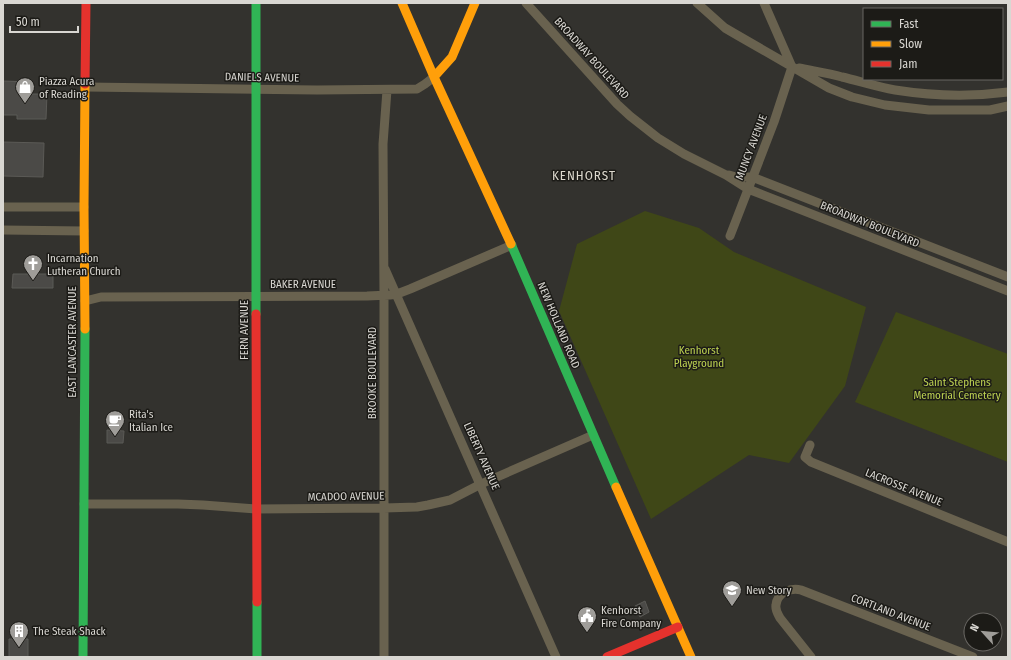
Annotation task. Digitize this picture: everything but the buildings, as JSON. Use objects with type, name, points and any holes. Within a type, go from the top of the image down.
[{"type":"main road","name":"EAST LANCASTER AVENUE","points":[[83,657],[86,3]]},
{"type":"main road","name":"FERN AVENUE","points":[[256,3],[257,657]]},
{"type":"main road","name":"NEW HOLLAND ROAD","points":[[402,3],[434,77],[512,245],[593,436],[691,657]]},
{"type":"main road","points":[[434,77],[452,57],[475,3]]},
{"type":"main road","points":[[607,657],[678,626]]},
{"type":"street","name":"BROADWAY BOULEVARD","points":[[526,3],[617,104],[658,138],[684,154],[748,188],[1008,291]]},
{"type":"street","points":[[697,3],[725,28],[828,88],[852,97],[885,105],[929,110],[990,110],[1008,106]]},
{"type":"street","points":[[764,3],[792,67]]},
{"type":"street","points":[[792,67],[841,76],[870,85],[915,93],[938,95],[979,95],[1008,92]]},
{"type":"street","name":"MUNCY AVENUE","points":[[730,236],[774,122],[792,67]]},
{"type":"street","name":"DANIELS AVENUE","points":[[86,87],[387,90],[417,89],[434,77]]},
{"type":"street","name":"BROOKE BOULEVARD","points":[[384,657],[383,144],[387,90]]},
{"type":"street","name":"BROADWAY BOULEVARD","points":[[726,175],[736,177],[752,177],[1008,277]]},
{"type":"street","points":[[3,207],[84,207]]},
{"type":"street","points":[[3,230],[84,231]]},
{"type":"street","name":"BAKER AVENUE","points":[[85,301],[101,297],[367,296],[397,294],[512,245]]},
{"type":"street","name":"LIBERTY AVENUE","points":[[384,266],[556,657]]},
{"type":"street","name":"MCADOO AVENUE","points":[[84,504],[178,504],[256,509],[417,507],[444,502],[481,484],[593,436]]},
{"type":"street","name":"LACROSSE AVENUE","points":[[810,445],[805,457],[811,462],[1008,542]]},
{"type":"street","name":"CORTLAND AVENUE","points":[[811,657],[780,618],[777,612],[776,605],[778,598],[790,589],[796,588],[973,657]]},
{"type":"street","points":[[951,657],[959,651]]},
{"type":"green space","name":"Kenhorst Playground","points":[[645,211],[699,228],[734,252],[866,307],[845,386],[789,463],[749,455],[651,519],[559,311],[577,244]]},
{"type":"green space","name":"Saint Stephens Memorial Cemetery","points":[[896,312],[1008,354],[1008,462],[855,402]]},
{"type":"traffic: fast","points":[[256,3],[256,314]]},
{"type":"traffic: fast","points":[[511,244],[616,487]]},
{"type":"traffic: fast","points":[[83,657],[85,329]]},
{"type":"traffic: fast","points":[[257,602],[257,657]]},
{"type":"traffic: slow","points":[[402,3],[434,77],[511,244]]},
{"type":"traffic: slow","points":[[434,77],[452,57],[475,3]]},
{"type":"traffic: slow","points":[[85,84],[85,329]]},
{"type":"traffic: slow","points":[[616,487],[691,657]]},
{"type":"traffic: jam","points":[[85,84],[86,3]]},
{"type":"traffic: jam","points":[[256,314],[257,602]]},
{"type":"traffic: jam","points":[[607,657],[678,627]]},
{"type":"place","name":"Piazza Acura of Reading","points":[[25,104]]},
{"type":"place","name":"Incarnation Lutheran Church","points":[[33,281]]},
{"type":"place","name":"Rita's Italian Ice","points":[[115,437]]},
{"type":"place","name":"New Story","points":[[732,607]]},
{"type":"place","name":"Kenhorst Fire Company","points":[[587,633]]},
{"type":"place","name":"The Steak Shack","points":[[19,648]]},
{"type":"district","name":"KENHORST","points":[[584,175]]}]
